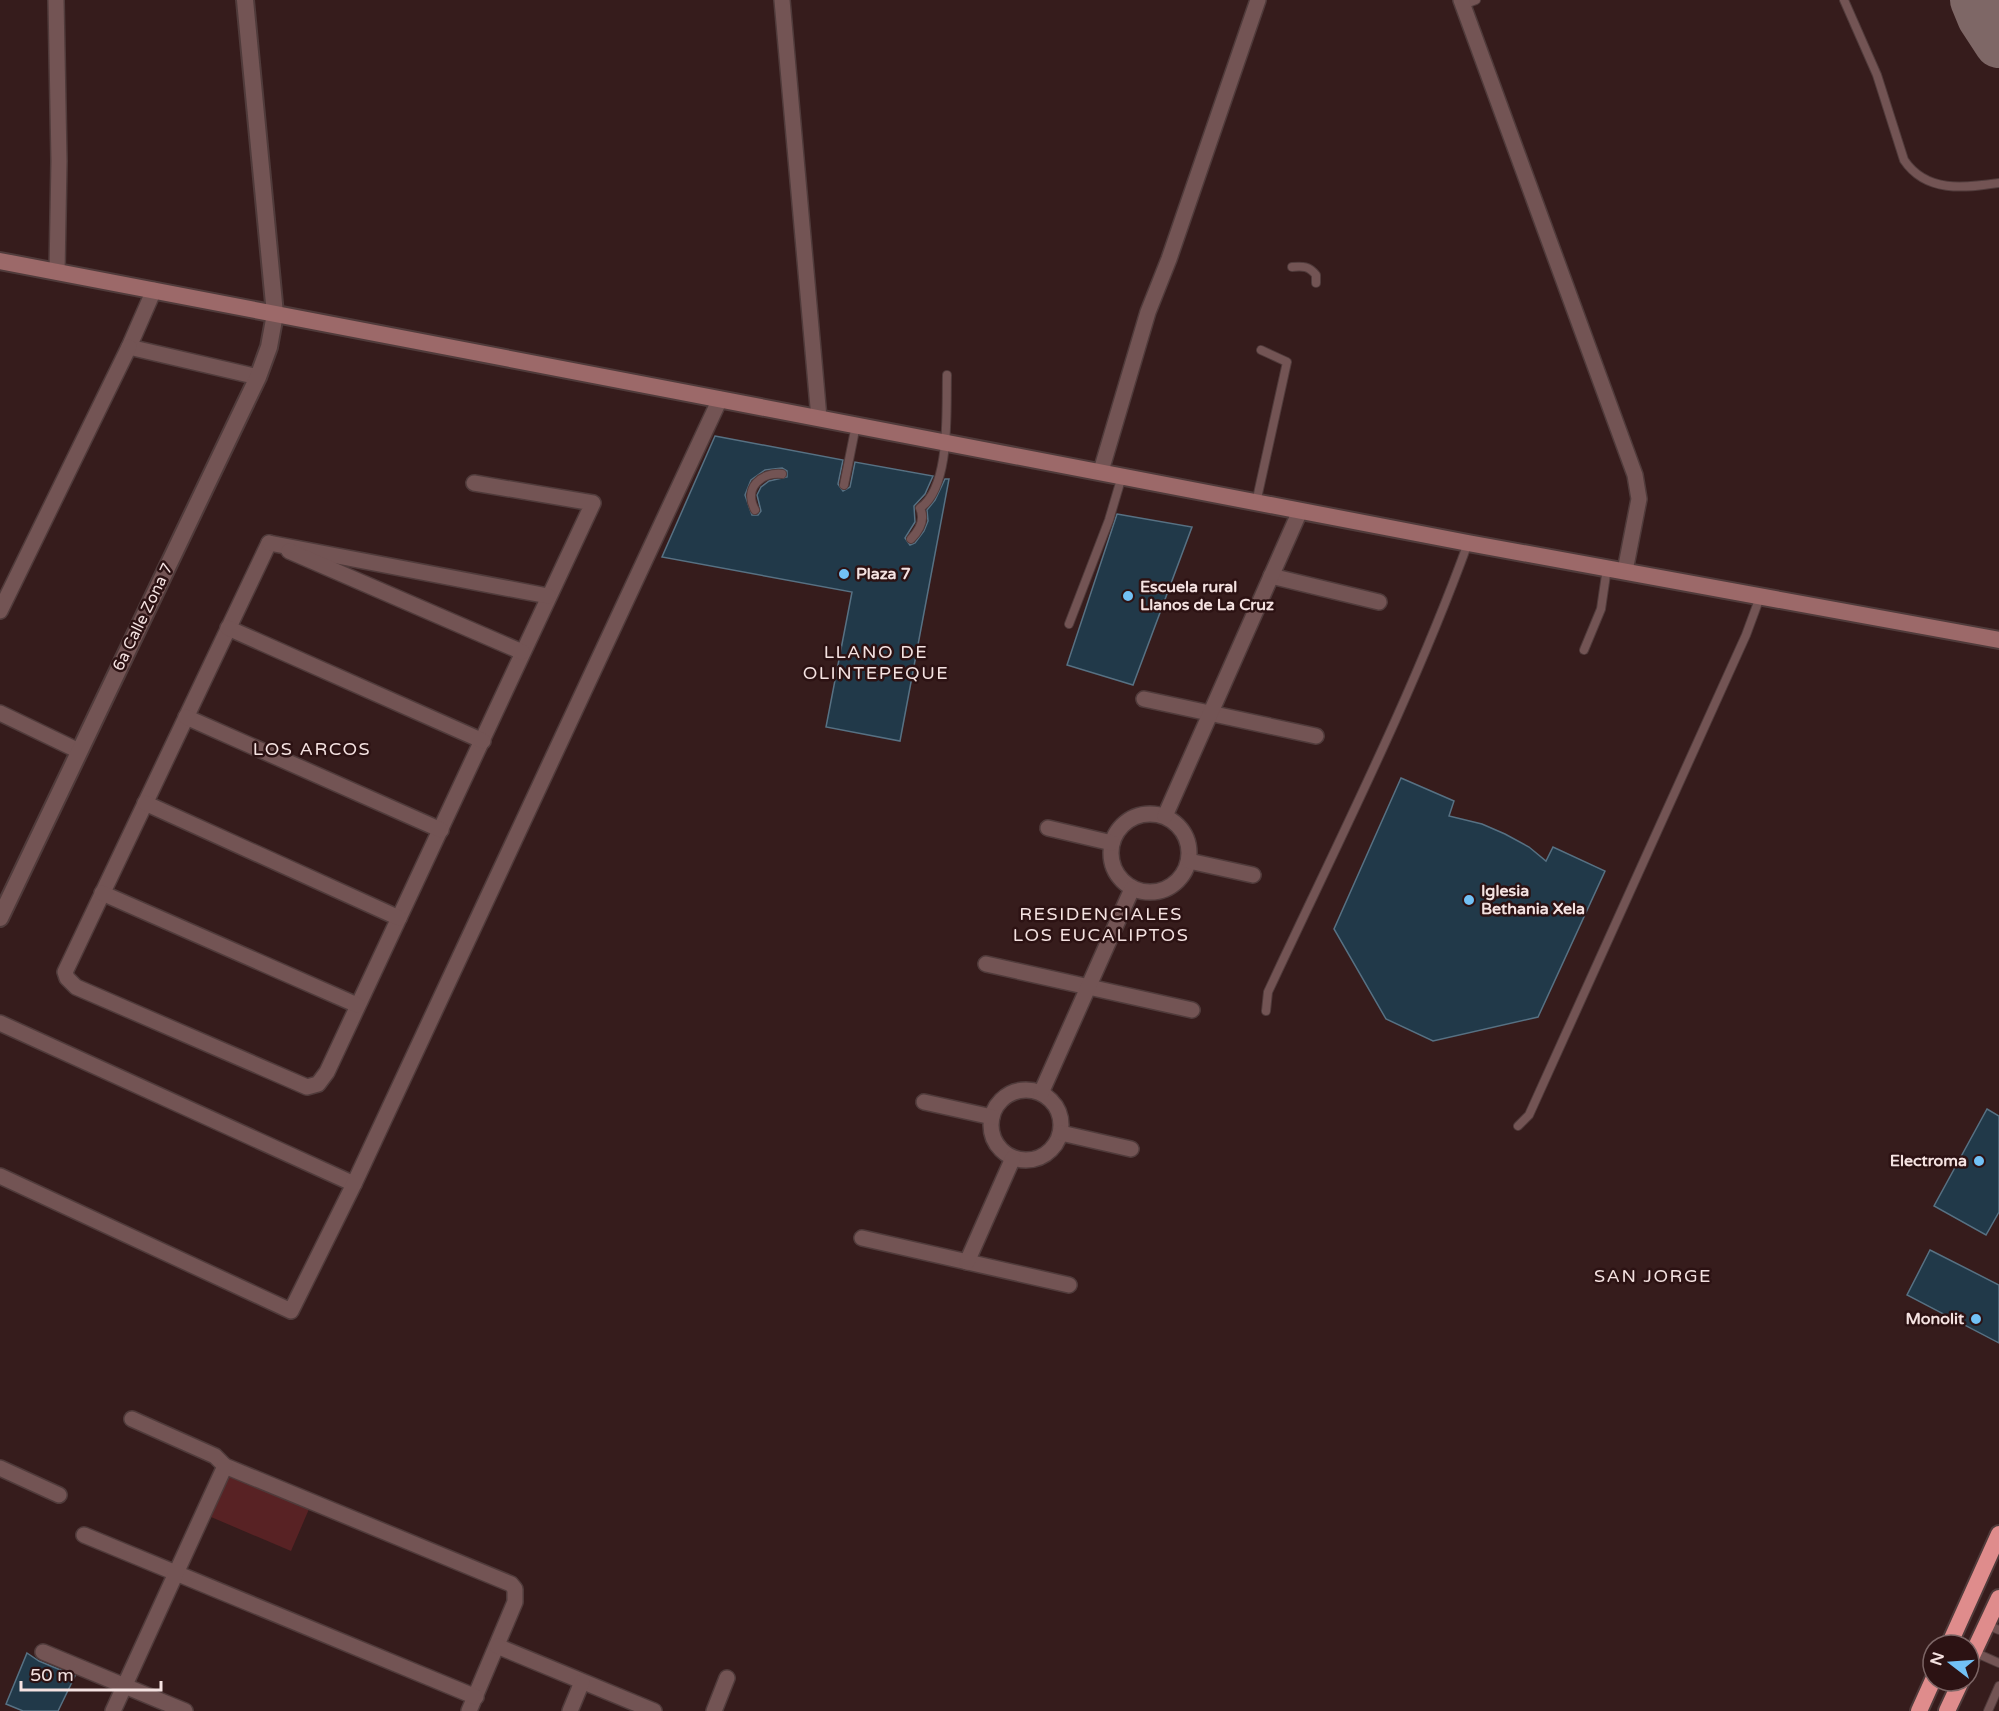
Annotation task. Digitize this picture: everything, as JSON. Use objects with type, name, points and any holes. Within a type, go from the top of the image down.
[{"type":"highway","points":[[1954,1633],[1999,1534]]},
{"type":"highway","points":[[1981,1644],[1993,1628],[1999,1598]]},
{"type":"highway","points":[[1919,1711],[1927,1693]]},
{"type":"highway","points":[[1951,1710],[1957,1693]]},
{"type":"main road","points":[[1,265],[57,272],[154,290],[1468,543],[1999,640]]},
{"type":"street","points":[[56,0],[59,161],[57,272]]},
{"type":"street","name":"6a Calle Zona 7","points":[[0,918],[258,377],[269,347],[275,314],[246,0]]},
{"type":"street","points":[[782,0],[819,418]]},
{"type":"street","points":[[1101,471],[1148,312],[1169,259],[1258,0]]},
{"type":"street","points":[[1467,2],[1635,475],[1639,499],[1624,571]]},
{"type":"street","points":[[0,610],[129,347],[154,290]]},
{"type":"street","points":[[129,347],[258,377]]},
{"type":"street","points":[[0,1176],[291,1311],[354,1184],[720,399]]},
{"type":"street","points":[[269,543],[65,972],[70,982],[293,1083],[313,1086],[323,1079],[593,503],[474,483]]},
{"type":"street","points":[[1165,816],[1300,511]]},
{"type":"street","points":[[269,543],[284,544],[548,596]]},
{"type":"street","points":[[269,543],[522,652]]},
{"type":"street","points":[[1271,576],[1379,602]]},
{"type":"street","points":[[228,628],[483,741]]},
{"type":"street","points":[[1144,699],[1316,736]]},
{"type":"street","points":[[0,713],[78,751]]},
{"type":"street","points":[[186,717],[441,830]]},
{"type":"street","points":[[145,803],[399,918]]},
{"type":"street","points":[[1140,815],[1165,816],[1177,824],[1190,847],[1186,871],[1169,888],[1146,893],[1132,889],[1118,875],[1113,865],[1112,843],[1118,830],[1128,821],[1140,815]]},
{"type":"street","points":[[1048,828],[1112,843]]},
{"type":"street","points":[[1189,861],[1253,875]]},
{"type":"street","points":[[1041,1093],[1132,889]]},
{"type":"street","points":[[102,893],[357,1005]]},
{"type":"street","points":[[986,964],[1192,1010]]},
{"type":"street","points":[[0,1023],[354,1184]]},
{"type":"street","points":[[1022,1090],[1041,1093],[1058,1109],[1060,1133],[1051,1150],[1043,1156],[1023,1160],[1013,1158],[997,1145],[992,1135],[992,1117],[997,1106],[1012,1092],[1022,1090]]},
{"type":"street","points":[[924,1102],[992,1117]]},
{"type":"street","points":[[1060,1133],[1131,1149]]},
{"type":"street","points":[[967,1262],[1013,1158]]},
{"type":"street","points":[[862,1239],[1069,1285]]},
{"type":"street","points":[[132,1419],[215,1456],[225,1466],[511,1584],[515,1589],[515,1602],[470,1711]]},
{"type":"street","points":[[112,1711],[225,1466]]},
{"type":"street","points":[[0,1468],[59,1495]]},
{"type":"street","points":[[84,1535],[476,1696]]},
{"type":"street","points":[[497,1646],[654,1711]]},
{"type":"street","points":[[43,1652],[184,1711]]},
{"type":"street","points":[[714,1711],[727,1678]]},
{"type":"street","points":[[570,1711],[582,1682]]},
{"type":"lane","points":[[1844,0],[1862,36],[1904,160],[1913,173],[1939,185],[1956,187],[1999,183]]},
{"type":"lane","points":[[1292,267],[1304,266],[1311,269],[1316,275],[1316,282]]},
{"type":"lane","points":[[1256,502],[1287,362],[1261,350]]},
{"type":"lane","points":[[911,538],[920,527],[922,519],[920,508],[934,493],[945,443],[947,375]]},
{"type":"lane","points":[[844,485],[856,425]]},
{"type":"lane","points":[[755,510],[751,497],[756,482],[766,474],[782,474]]},
{"type":"lane","points":[[1069,624],[1109,520],[1122,476]]},
{"type":"lane","points":[[1266,1011],[1268,992],[1398,713],[1450,593],[1468,543]]},
{"type":"lane","points":[[1584,650],[1601,609],[1607,568]]},
{"type":"lane","points":[[1518,1126],[1529,1115],[1746,635],[1760,597]]},
{"type":"lane","points":[[1981,1659],[1999,1663]]},
{"type":"lane","points":[[1988,1711],[1999,1686]]},
{"type":"shaded area","points":[[229,1475],[309,1509],[291,1551],[211,1517]]},
{"type":"building","name":"Plaza 7","points":[[715,436],[843,460],[838,484],[843,491],[850,487],[855,462],[933,476],[925,494],[914,506],[915,522],[905,538],[910,545],[915,543],[924,531],[928,521],[927,510],[935,500],[945,479],[949,479],[900,741],[826,727],[852,592],[662,557]],"holes":[[[782,468],[787,471],[787,477],[769,481],[761,487],[757,495],[761,511],[758,515],[752,515],[745,495],[751,480],[765,470]]]},
{"type":"building","name":"Escuela rural Llanos de La Cruz","points":[[1117,514],[1192,527],[1133,685],[1067,665]]},
{"type":"building","name":"Iglesia Bethania Xela","points":[[1401,778],[1454,801],[1449,816],[1482,824],[1505,834],[1529,847],[1546,861],[1553,847],[1605,871],[1538,1017],[1433,1041],[1386,1019],[1334,929]]},
{"type":"building","name":"Electroma","points":[[1987,1109],[1999,1116],[1999,1212],[1986,1235],[1934,1206]]},
{"type":"building","name":"Monolit","points":[[1930,1250],[1999,1285],[1999,1343],[1907,1295]]},
{"type":"building","points":[[27,1653],[39,1661],[75,1676],[58,1711],[23,1711],[6,1704]]},
{"type":"taxiway","points":[[1975,0],[1982,17],[1999,43]]},
{"type":"place","name":"Plaza 7","points":[[844,574]]},
{"type":"place","name":"Escuela rural Llanos de La Cruz","points":[[1128,596]]},
{"type":"place","name":"Iglesia Bethania Xela","points":[[1469,900]]},
{"type":"place","name":"Electroma","points":[[1979,1161]]},
{"type":"place","name":"Monolit","points":[[1976,1319]]},
{"type":"district","name":"LLANO DE OLINTEPEQUE","points":[[876,662]]},
{"type":"district","name":"LOS ARCOS","points":[[312,749]]},
{"type":"district","name":"RESIDENCIALES LOS EUCALIPTOS","points":[[1101,924]]},
{"type":"district","name":"SAN JORGE","points":[[1653,1276]]}]
